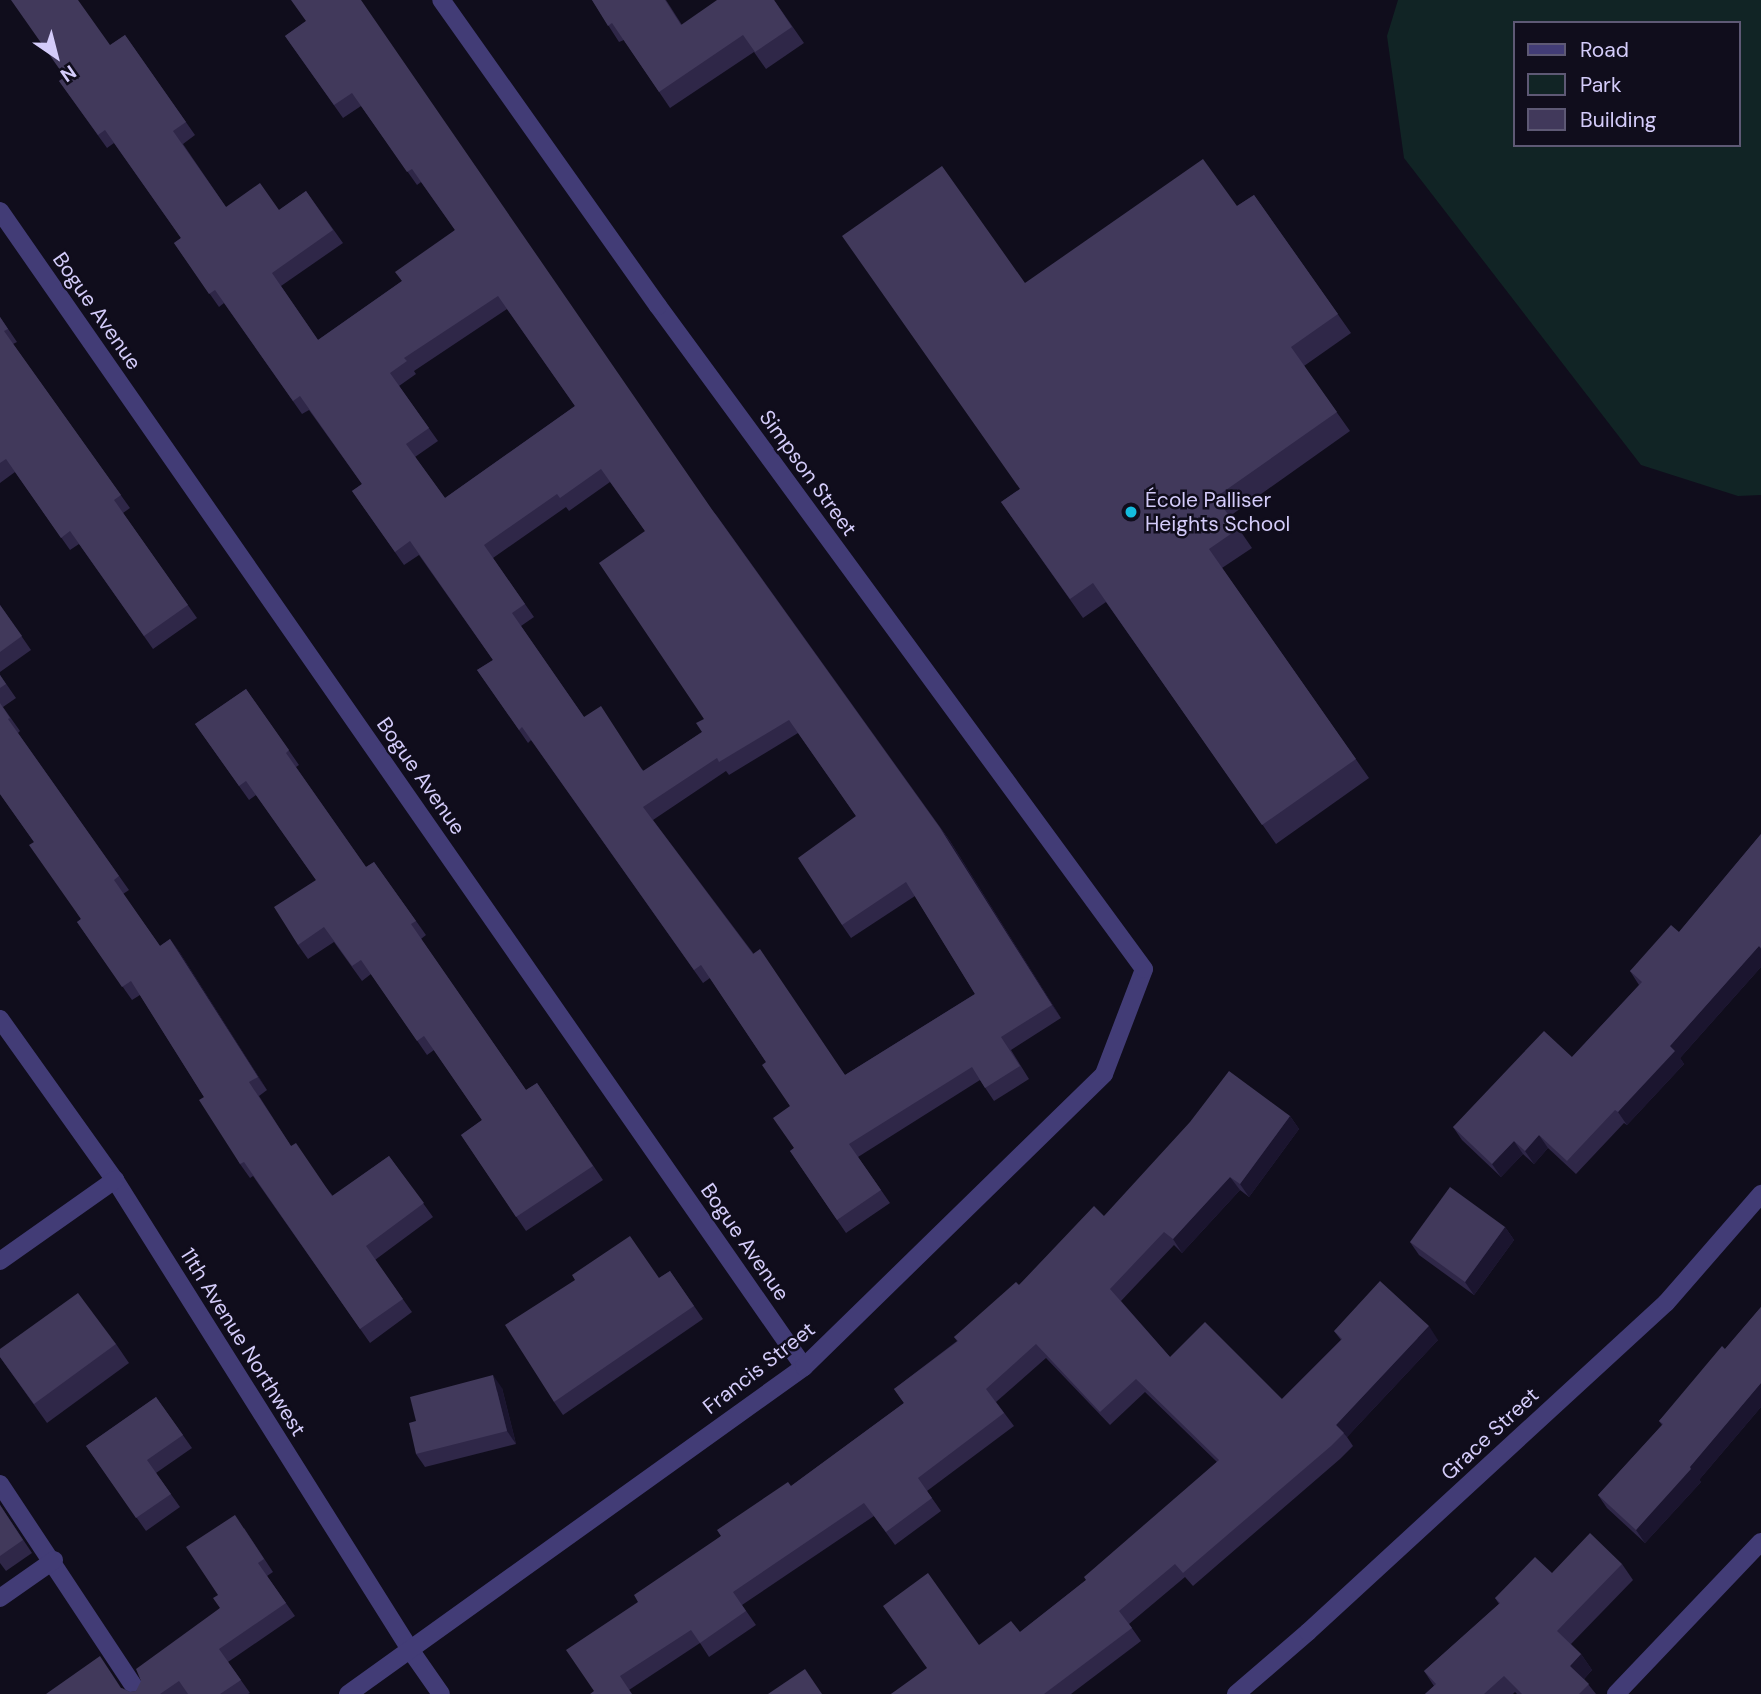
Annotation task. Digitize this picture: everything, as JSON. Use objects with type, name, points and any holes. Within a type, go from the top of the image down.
[{"type":"street","name":"Simpson Street","points":[[441,0],[658,306],[1144,969]]},
{"type":"street","name":"Bogue Avenue","points":[[0,211],[804,1367]]},
{"type":"street","name":"Francis Street","points":[[348,1694],[804,1367],[1104,1074],[1144,969]]},
{"type":"street","name":"11th Avenue Northwest","points":[[0,1019],[115,1180],[411,1651],[441,1694]]},
{"type":"street","points":[[0,1261],[115,1180]]},
{"type":"street","name":"Grace Street","points":[[1236,1694],[1666,1303],[1761,1194]]},
{"type":"street","points":[[0,1484],[54,1560],[139,1694]]},
{"type":"street","points":[[1616,1694],[1761,1542]]},
{"type":"street","points":[[0,1598],[54,1560]]},
{"type":"green space","points":[[1398,0],[1761,0],[1761,495],[1738,496],[1641,465],[1404,158],[1387,36]]},
{"type":"building","points":[[11,0],[78,0],[110,45],[125,35],[186,122],[173,131],[226,207],[260,183],[279,210],[306,191],[333,230],[272,273],[318,340],[402,281],[395,272],[455,230],[412,169],[407,172],[352,93],[334,105],[285,36],[306,21],[291,0],[361,0],[713,511],[940,828],[1052,1005],[1001,1037],[1020,1066],[985,1088],[972,1067],[849,1144],[881,1190],[837,1220],[790,1151],[794,1148],[773,1118],[790,1106],[762,1065],[766,1062],[701,965],[694,970],[522,727],[519,730],[477,670],[493,660],[410,541],[395,552],[352,491],[362,484],[300,396],[293,401],[215,290],[209,294],[174,243],[181,238],[105,130],[98,135],[59,81],[65,77]],"holes":[[[498,296],[575,406],[445,498],[406,444],[429,428],[390,373],[407,361],[404,358]],[[601,469],[645,531],[599,563],[704,719],[696,723],[702,732],[643,771],[601,706],[584,717],[512,613],[525,604],[484,545],[557,494],[560,498]],[[789,720],[856,816],[798,858],[842,925],[906,882],[975,994],[845,1075],[760,949],[753,954],[643,807],[717,758],[719,762]]]},
{"type":"building","points":[[592,0],[665,0],[681,25],[717,0],[774,0],[792,27],[755,52],[743,35],[659,92],[612,23],[608,26]]},
{"type":"building","name":"École Palliser Heights School","points":[[1203,159],[1237,206],[1254,195],[1338,314],[1291,347],[1337,412],[1216,497],[1238,529],[1209,549],[1356,759],[1262,825],[1093,583],[1070,599],[1001,502],[1020,489],[842,236],[942,166],[1025,283]]},
{"type":"building","points":[[0,317],[8,329],[4,331],[121,495],[114,500],[188,605],[144,636],[70,531],[61,538],[6,459],[0,463]]},
{"type":"building","points":[[0,605],[22,636],[0,652]]},
{"type":"building","points":[[0,675],[6,684],[0,688]]},
{"type":"building","points":[[246,689],[289,750],[286,753],[366,867],[374,862],[416,921],[411,924],[526,1090],[537,1083],[593,1166],[516,1217],[461,1135],[482,1120],[424,1036],[417,1041],[361,960],[352,966],[324,927],[298,945],[274,907],[316,880],[246,781],[239,786],[195,724]]},
{"type":"building","points":[[0,703],[10,718],[8,719],[119,876],[114,880],[160,946],[170,939],[258,1077],[249,1082],[291,1146],[296,1143],[332,1196],[389,1156],[424,1203],[366,1246],[403,1299],[360,1329],[244,1162],[240,1164],[199,1100],[204,1097],[131,981],[122,987],[77,922],[81,919],[29,845],[34,842],[0,794]]},
{"type":"building","points":[[1761,834],[1761,948],[1759,946],[1670,1046],[1675,1051],[1567,1161],[1539,1135],[1525,1151],[1514,1141],[1492,1164],[1453,1127],[1544,1031],[1572,1057],[1642,982],[1630,971],[1671,925],[1679,932]]},
{"type":"building","points":[[1229,1071],[1290,1116],[1240,1184],[1230,1177],[1173,1239],[1164,1232],[1110,1289],[1170,1357],[1205,1322],[1282,1399],[1342,1339],[1334,1331],[1380,1281],[1429,1326],[1336,1425],[1344,1433],[1331,1446],[1183,1573],[1175,1564],[1119,1611],[1132,1628],[1044,1694],[891,1694],[927,1668],[883,1606],[928,1573],[979,1645],[1011,1621],[1020,1632],[1086,1580],[1084,1577],[1219,1460],[1136,1379],[1100,1412],[1036,1344],[986,1389],[1004,1413],[918,1478],[932,1498],[886,1532],[864,1503],[733,1592],[746,1611],[700,1643],[691,1630],[620,1676],[632,1694],[590,1694],[594,1691],[566,1650],[638,1602],[634,1595],[721,1536],[717,1530],[788,1482],[791,1486],[904,1403],[894,1389],[958,1341],[954,1337],[1016,1282],[1019,1285],[1094,1206],[1104,1216],[1190,1122]]},
{"type":"building","points":[[1450,1187],[1505,1227],[1465,1282],[1410,1242]]},
{"type":"building","points":[[630,1236],[659,1278],[670,1271],[694,1306],[554,1402],[505,1325],[575,1280],[572,1275]]},
{"type":"building","points":[[78,1293],[116,1344],[34,1404],[0,1357],[0,1349]]},
{"type":"building","points":[[1761,1307],[1761,1383],[1691,1469],[1636,1530],[1598,1495],[1663,1424],[1659,1421],[1722,1346],[1725,1349]]},
{"type":"building","points":[[493,1375],[507,1431],[416,1454],[409,1423],[416,1421],[410,1397]]},
{"type":"building","points":[[156,1397],[183,1435],[147,1460],[171,1494],[136,1518],[86,1446]]},
{"type":"building","points":[[0,1505],[23,1540],[0,1556]]},
{"type":"building","points":[[235,1515],[264,1559],[258,1563],[286,1603],[219,1649],[241,1680],[220,1694],[188,1694],[179,1681],[160,1694],[46,1694],[100,1656],[121,1688],[130,1692],[136,1691],[141,1681],[136,1669],[220,1608],[213,1598],[218,1595],[186,1547]]},
{"type":"building","points":[[1590,1533],[1622,1564],[1557,1631],[1581,1654],[1570,1666],[1589,1684],[1579,1694],[1522,1694],[1504,1676],[1484,1694],[1425,1694],[1436,1684],[1424,1671],[1500,1603],[1495,1598],[1535,1557],[1552,1573]]},
{"type":"building","points":[[805,1669],[822,1694],[768,1694]]},
{"type":"place","name":"École Palliser Heights School","points":[[1131,512]]}]
